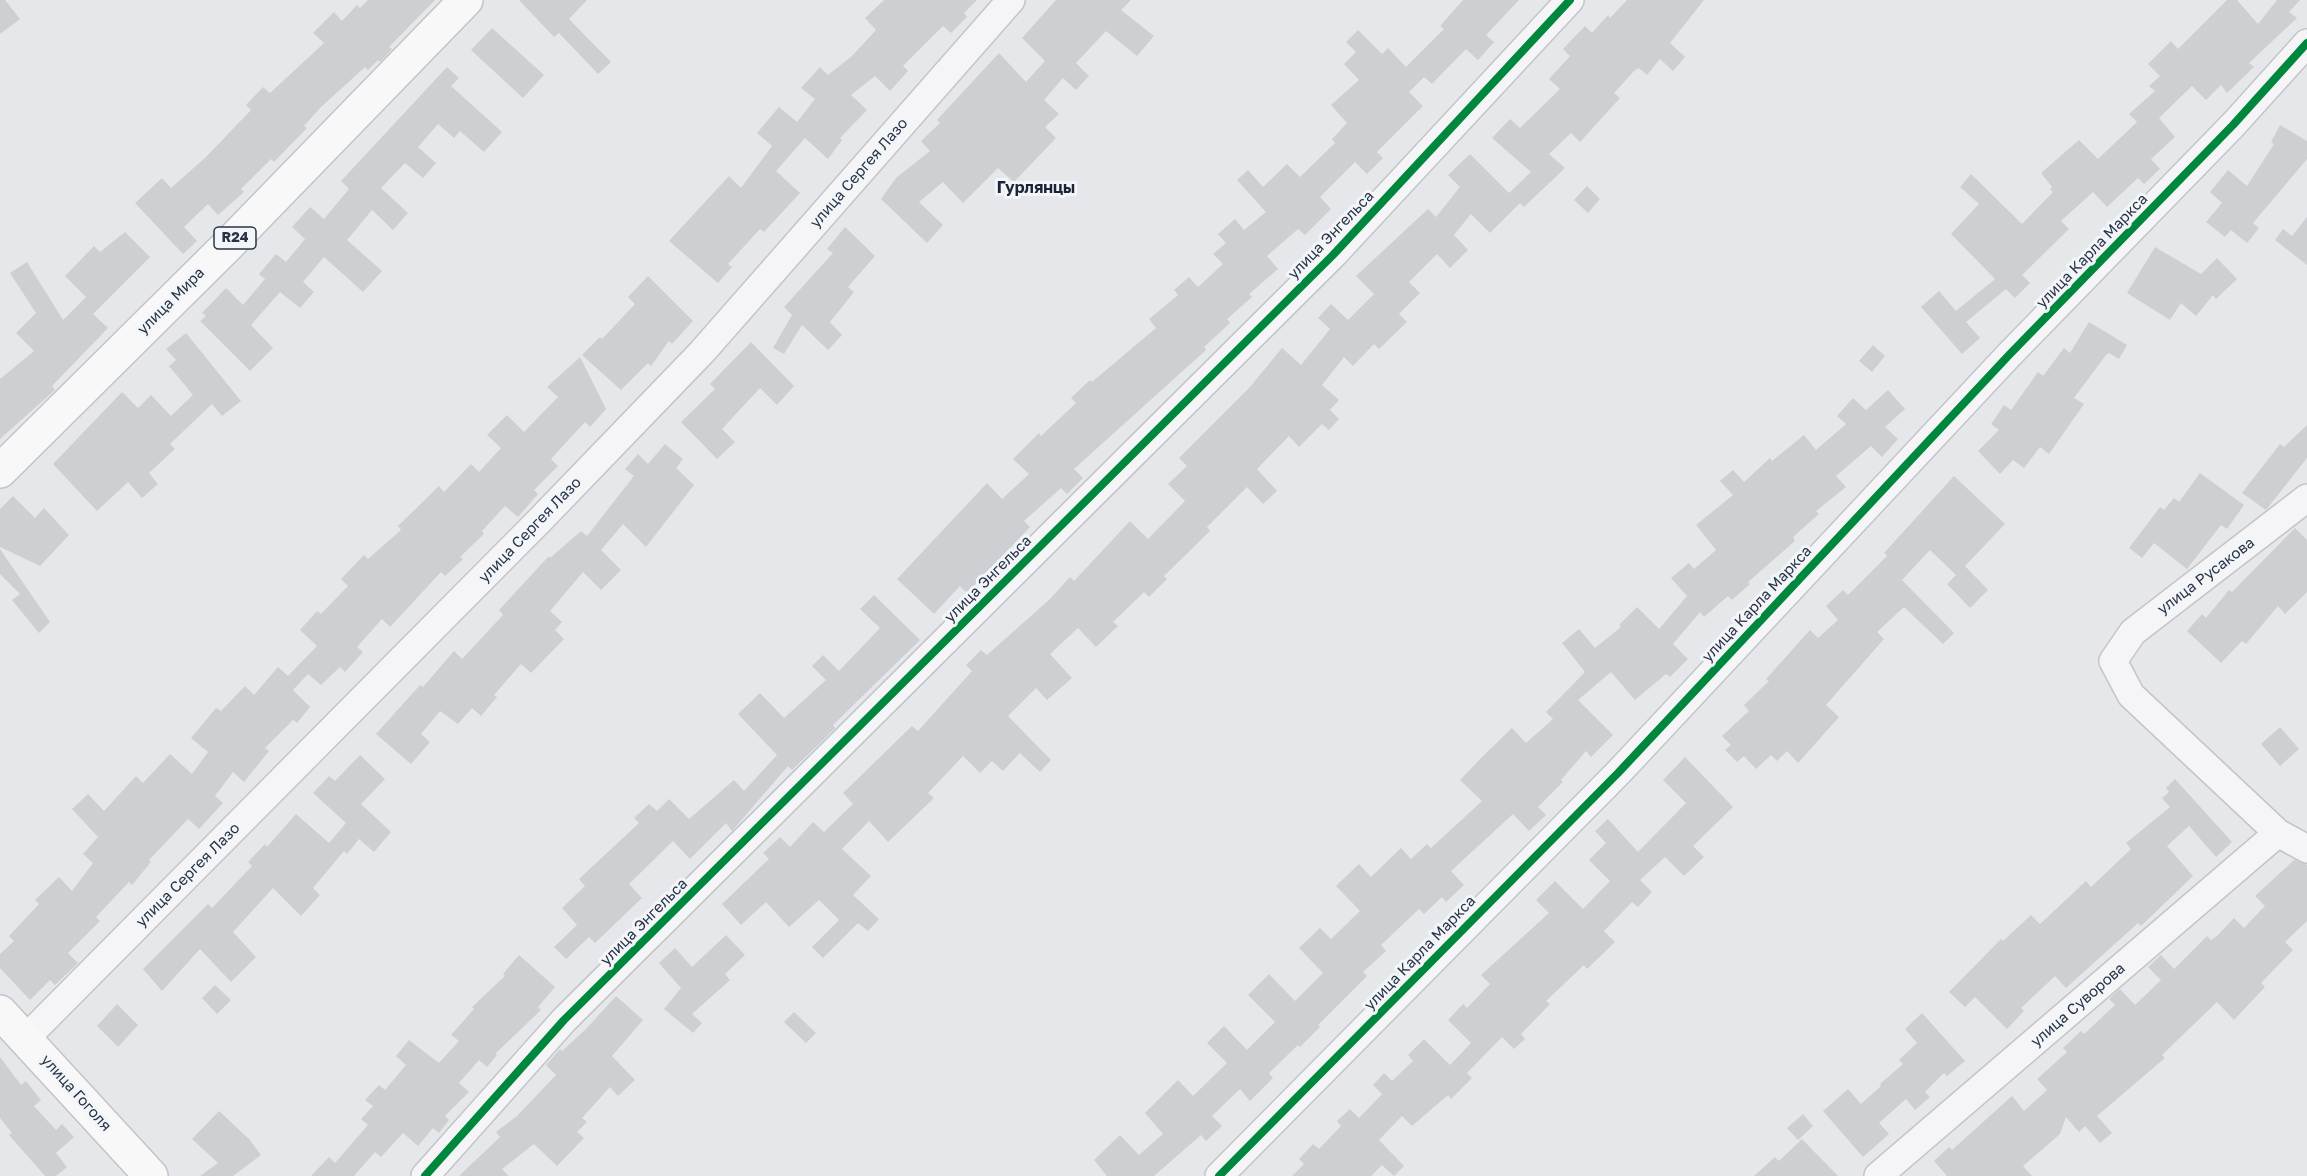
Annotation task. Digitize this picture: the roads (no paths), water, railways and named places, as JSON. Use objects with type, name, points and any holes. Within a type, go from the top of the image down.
[{"type":"main road","name":"улица Мира","points":[[0,471],[229,244],[466,0]]},
{"type":"main road","name":"улица Гоголя","points":[[0,1012],[151,1176]]},
{"type":"street","name":"улица Сергея Лазо","points":[[26,1038],[533,528],[702,352],[1011,0]]},
{"type":"street","name":"улица Энгельса","points":[[425,1176],[564,1020],[1333,255],[1570,0]]},
{"type":"street","name":"улица Карла Маркса","points":[[1219,1176],[1618,773],[2009,355],[2233,125],[2307,43]]},
{"type":"street","name":"улица Русакова","points":[[2278,833],[2131,695],[2113,661],[2133,632],[2307,498]]},
{"type":"street","points":[[2278,833],[2307,849]]},
{"type":"street","name":"улица Суворова","points":[[1878,1176],[2278,833]]},
{"type":"district","name":"Гурлянцы","points":[[1036,188]]}]
